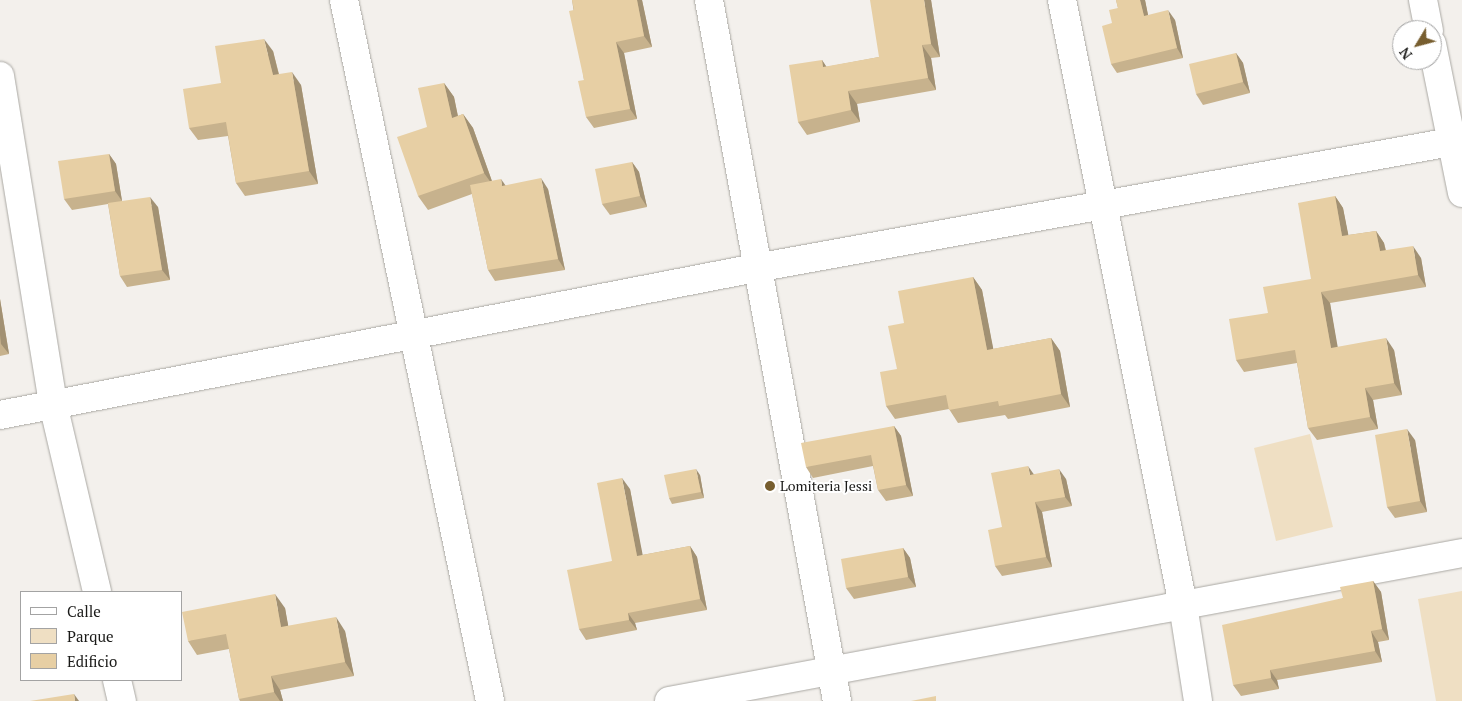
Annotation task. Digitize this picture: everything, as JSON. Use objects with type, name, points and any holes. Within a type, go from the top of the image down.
[{"type":"street","points":[[344,0],[412,334],[490,701]]},
{"type":"street","points":[[710,0],[761,267],[837,701]]},
{"type":"street","points":[[1062,0],[1183,604],[1198,701]]},
{"type":"street","points":[[1423,0],[1427,20]]},
{"type":"street","points":[[1439,70],[1457,140],[1462,193]]},
{"type":"street","points":[[0,76],[53,404],[97,591]]},
{"type":"street","points":[[0,415],[761,267],[1457,140]]},
{"type":"street","points":[[669,701],[1462,553]]},
{"type":"street","points":[[117,681],[122,701]]},
{"type":"green space","points":[[1310,434],[1333,527],[1276,541],[1254,448]]},
{"type":"green space","points":[[1462,591],[1462,701],[1436,701],[1418,599]]},
{"type":"building","points":[[572,0],[637,0],[644,36],[616,42],[630,109],[586,117],[578,81],[584,80],[569,11],[574,10]]},
{"type":"building","points":[[870,0],[924,0],[931,44],[922,45],[928,78],[848,91],[851,110],[798,122],[789,65],[822,60],[823,67],[879,57]]},
{"type":"building","points":[[1116,0],[1140,0],[1144,16],[1168,10],[1177,48],[1111,64],[1102,26],[1112,23],[1109,10],[1118,8]]},
{"type":"building","points":[[264,39],[273,75],[292,72],[309,171],[236,183],[226,122],[189,128],[183,89],[221,83],[215,46]]},
{"type":"building","points":[[1236,53],[1243,82],[1196,94],[1189,64]]},
{"type":"building","points":[[444,83],[452,118],[463,114],[484,173],[418,196],[397,137],[427,127],[418,88]]},
{"type":"building","points":[[109,154],[115,191],[64,199],[58,161]]},
{"type":"building","points":[[632,162],[640,196],[602,204],[595,169]]},
{"type":"building","points":[[541,178],[558,259],[488,270],[470,185],[501,179],[502,186]]},
{"type":"building","points":[[1335,196],[1342,236],[1376,231],[1380,251],[1413,246],[1418,275],[1321,292],[1331,348],[1386,338],[1394,383],[1365,388],[1370,417],[1308,428],[1295,350],[1236,360],[1229,319],[1268,313],[1263,287],[1311,279],[1298,203]]},
{"type":"building","points":[[150,197],[162,270],[120,276],[108,203]]},
{"type":"building","points":[[973,277],[987,350],[1051,338],[1061,394],[999,406],[998,401],[949,410],[946,395],[886,406],[880,372],[897,369],[888,326],[904,323],[898,291]]},
{"type":"building","points":[[894,426],[906,485],[878,490],[871,455],[806,467],[801,443]]},
{"type":"building","points":[[1407,429],[1420,501],[1387,507],[1375,435]]},
{"type":"building","points":[[1028,466],[1030,475],[1059,469],[1065,497],[1035,502],[1046,557],[995,566],[988,530],[1002,527],[991,473]]},
{"type":"building","points":[[696,469],[701,492],[669,498],[664,475]]},
{"type":"building","points":[[622,478],[637,556],[690,546],[700,599],[628,613],[629,620],[579,629],[567,570],[612,561],[597,483]]},
{"type":"building","points":[[903,548],[908,577],[846,588],[841,559]]},
{"type":"building","points":[[1373,581],[1382,629],[1371,631],[1375,651],[1270,670],[1271,678],[1233,685],[1222,625],[1343,598],[1340,587]]},
{"type":"building","points":[[275,594],[281,627],[336,617],[345,662],[271,676],[274,692],[239,699],[226,634],[188,641],[182,612]]},
{"type":"building","points":[[74,694],[75,701],[30,701]]},
{"type":"building","points":[[936,696],[936,701],[911,701]]},
{"type":"place","name":"Lomiteria Jessi","points":[[770,486]]}]
